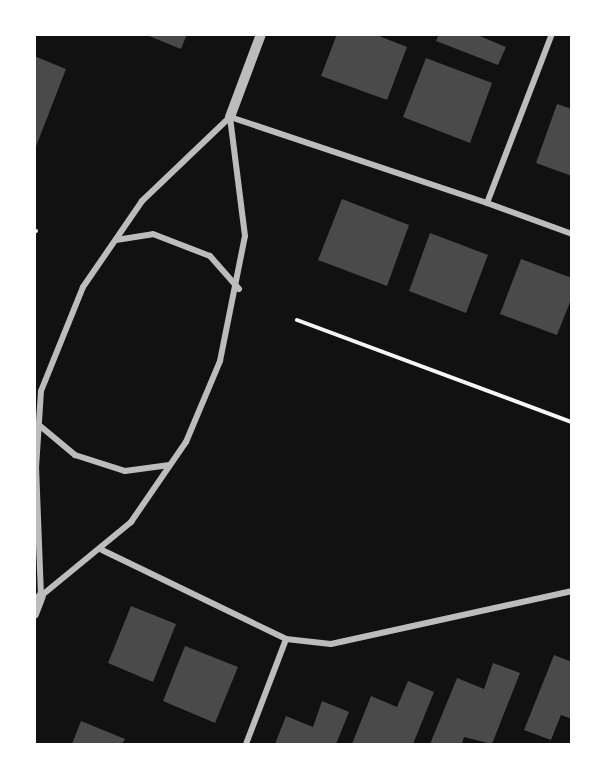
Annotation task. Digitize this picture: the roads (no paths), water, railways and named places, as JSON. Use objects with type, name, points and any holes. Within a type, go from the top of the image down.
[{"type":"street","points":[[34,614],[41,596],[37,530],[41,391],[83,287],[142,201],[230,117],[261,34]]},
{"type":"street","points":[[487,203],[552,34]]},
{"type":"street","points":[[230,117],[487,203],[572,234]]},
{"type":"street","points":[[41,596],[102,550],[131,522],[170,465],[220,361],[239,288],[246,236],[230,117]]},
{"type":"street","points":[[116,240],[153,234],[210,256],[239,288]]},
{"type":"street","points":[[39,425],[75,454],[126,471],[170,465]]},
{"type":"street","points":[[102,550],[286,639],[331,644],[572,591]]},
{"type":"street","points":[[246,744],[286,639]]}]
